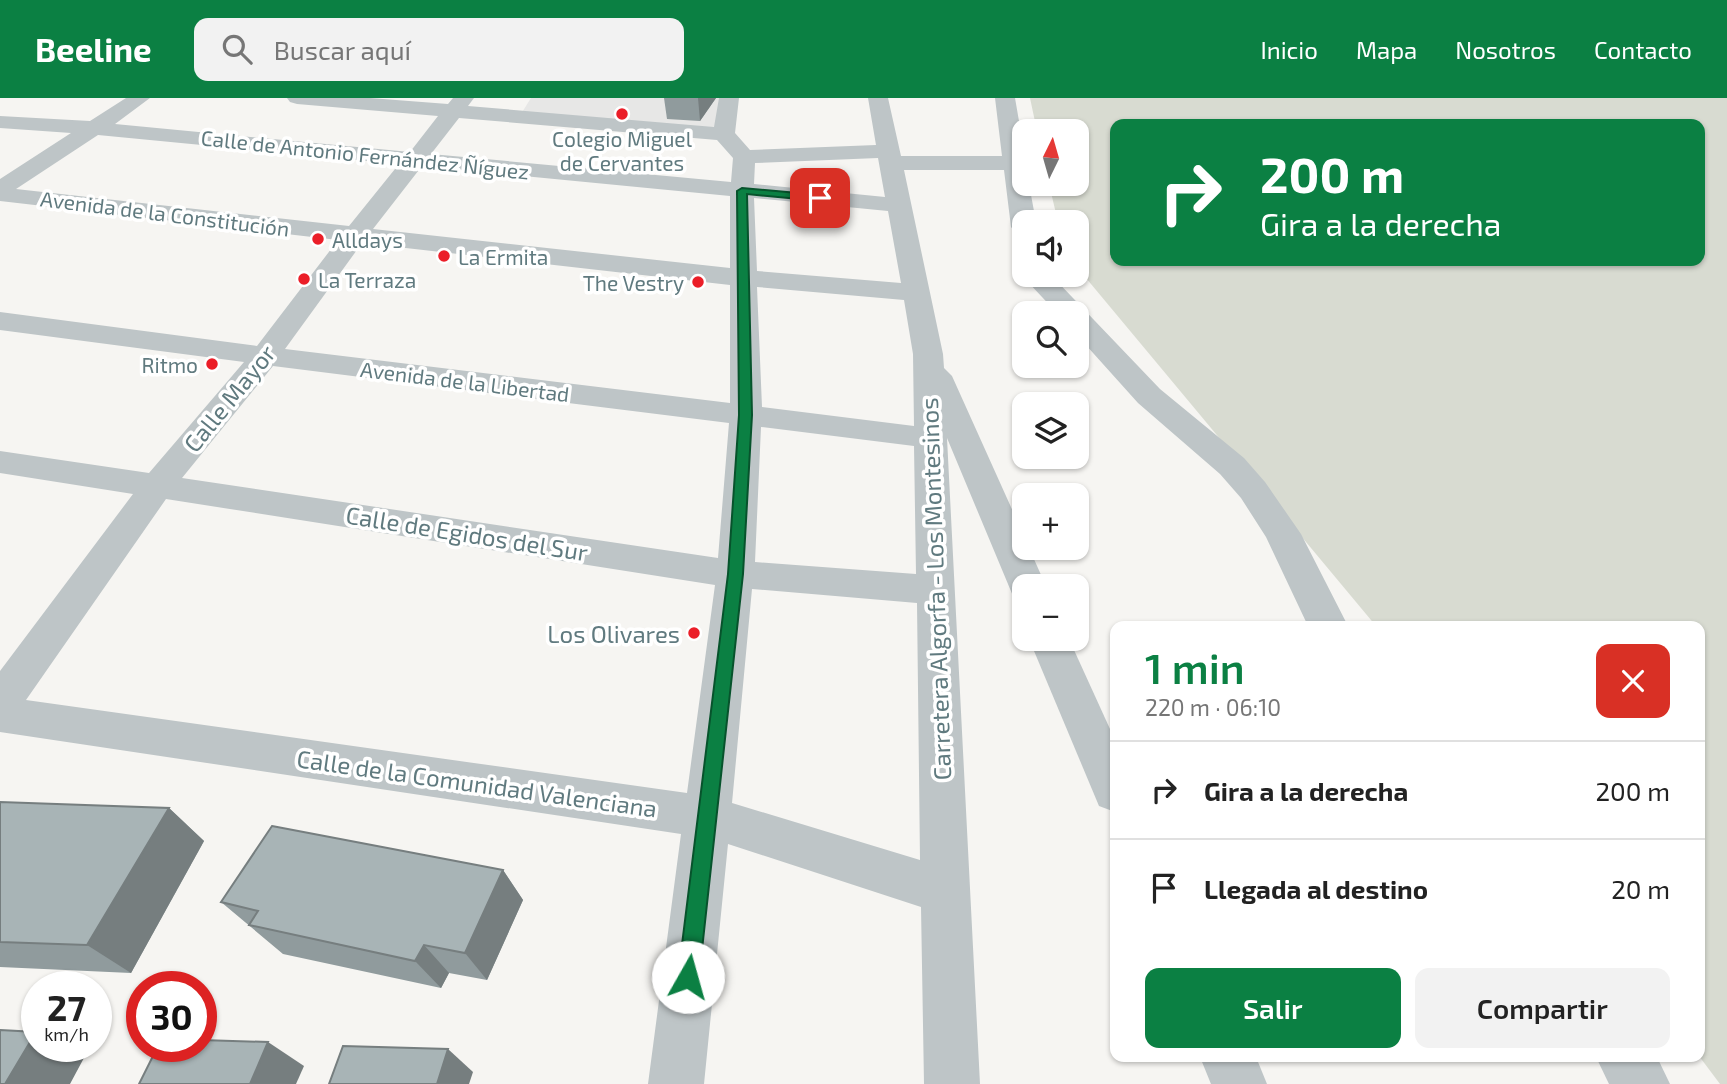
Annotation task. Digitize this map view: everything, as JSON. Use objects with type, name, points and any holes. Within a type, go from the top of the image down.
[{"type":"street","points":[[0,192],[139,98]]},
{"type":"street","points":[[297,98],[460,104],[735,145],[1012,163]]},
{"type":"street","name":"Carretera Algorfa - Los Montesinos","points":[[878,98],[928,354],[952,1084]]},
{"type":"street","points":[[1005,98],[1012,149]]},
{"type":"street","name":"Calle Mayor","points":[[0,703],[157,486],[265,356],[355,235],[460,104]]},
{"type":"street","name":"Calle de Antonio Fernández Ñíguez","points":[[0,122],[93,128],[417,160],[735,145],[897,205]]},
{"type":"street","points":[[676,1084],[735,574],[746,415],[744,278],[735,145]]},
{"type":"street","name":"Avenida de la Constitución","points":[[0,192],[744,278],[916,293]]},
{"type":"street","points":[[1048,287],[1061,301]]},
{"type":"street","name":"Avenida de la Libertad","points":[[0,321],[931,438]]},
{"type":"street","points":[[1089,331],[1149,396],[1233,466],[1253,490],[1283,534],[1326,621]]},
{"type":"street","points":[[928,354],[1022,574]]},
{"type":"street","name":"Calle de Egidos del Sur","points":[[0,462],[735,574],[935,590]]},
{"type":"street","points":[[1054,651],[1110,780]]},
{"type":"street","name":"Calle de la Comunidad Valenciana","points":[[0,714],[707,817],[946,892]]},
{"type":"street","points":[[1230,1062],[1239,1084]]},
{"type":"street","points":[[1627,1062],[1642,1084]]},
{"type":"shaded area","name":"Colegio Miguel de Cervantes","points":[[531,98],[723,98],[719,130],[521,114]]},
{"type":"shaded area","points":[[1030,98],[1727,98],[1727,1084],[1720,1084],[1704,1062],[1705,621],[1372,621],[1089,282],[1089,210],[1055,210],[1052,196],[1089,196],[1089,119],[1034,119]]},
{"type":"building","points":[[0,802],[169,808],[87,945],[0,942]]},
{"type":"building","points":[[272,826],[503,870],[465,953],[424,945],[415,961],[249,925],[258,911],[221,902]]},
{"type":"building","points":[[0,1030],[21,1031],[21,1057],[5,1084],[0,1084]]},
{"type":"building","points":[[217,1040],[268,1042],[250,1084],[139,1084],[150,1062],[217,1062]]},
{"type":"building","points":[[343,1046],[448,1049],[437,1084],[329,1084]]},
{"type":"place","name":"Colegio Miguel de Cervantes","points":[[622,114]]},
{"type":"place","name":"Alldays","points":[[318,239]]},
{"type":"place","name":"La Ermita","points":[[444,256]]},
{"type":"place","name":"La Terraza","points":[[304,279]]},
{"type":"place","name":"The Vestry","points":[[698,282]]},
{"type":"place","name":"Ritmo","points":[[212,364]]},
{"type":"place","name":"Los Olivares","points":[[694,633]]},
{"type":"route","points":[[688,977],[735,574],[746,415],[742,191],[820,198]]}]
